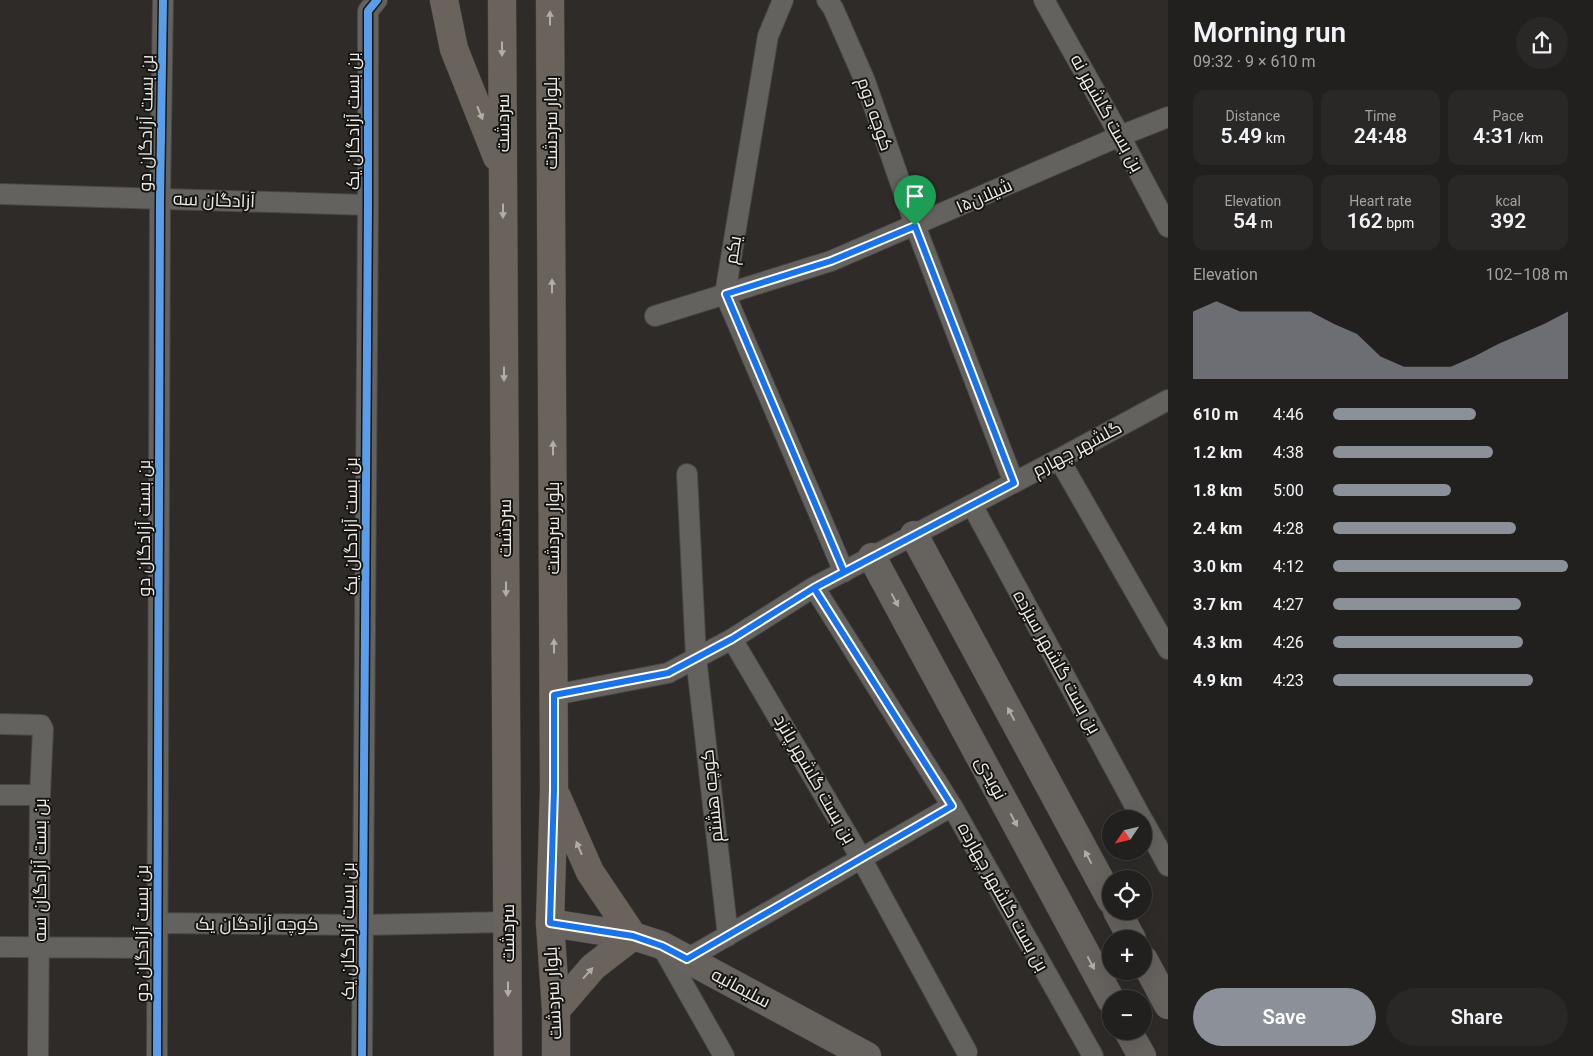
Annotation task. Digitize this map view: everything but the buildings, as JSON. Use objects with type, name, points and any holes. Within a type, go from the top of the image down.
[{"type":"main road","points":[[444,0],[454,49],[503,171]]},
{"type":"main road","name":"سردشت","points":[[502,0],[508,1056]]},
{"type":"main road","name":"بلوار سردشت","points":[[550,0],[554,695],[554,790],[550,923],[556,1010],[556,1056]]},
{"type":"main road","points":[[554,790],[590,872],[633,936],[593,967],[556,1010]]},
{"type":"main road","points":[[508,922],[550,923]]},
{"type":"street","name":"بن بست آزادگان دو","points":[[157,1056],[160,199],[163,0]]},
{"type":"street","name":"بن بست آزادگان یک","points":[[362,1056],[368,11],[377,0]]},
{"type":"street","name":"یکم","points":[[726,294],[768,36],[783,0]]},
{"type":"street","name":"کوچه دوم","points":[[827,0],[833,8],[865,81],[915,226],[1014,483]]},
{"type":"street","name":"بن بست گلشهر نه","points":[[1044,0],[1120,136],[1168,227]]},
{"type":"street","name":"شیلان۱۵","points":[[655,316],[831,261],[1168,117]]},
{"type":"street","name":"آزادگان سه","points":[[0,194],[368,205]]},
{"type":"street","points":[[726,294],[844,572]]},
{"type":"street","name":"گلشهر چهارم","points":[[554,695],[668,673],[732,639],[814,588],[1168,400]]},
{"type":"street","points":[[1059,459],[1168,649]]},
{"type":"street","name":"کوچه هشتم","points":[[687,474],[696,657],[728,936]]},
{"type":"street","name":"بن بست گلشهر سیزده","points":[[972,505],[1138,810]]},
{"type":"street","points":[[914,535],[1102,883]]},
{"type":"street","name":"نویدی","points":[[872,557],[1106,990]]},
{"type":"street","name":"بن بست گلشهر چهارده","points":[[814,588],[952,806],[1093,1056]]},
{"type":"street","name":"بن بست گلشهر پانزد","points":[[732,639],[861,858],[967,1052]]},
{"type":"street","name":"بن بست آزادگان سه","points":[[0,724],[41,725],[43,729],[40,795],[38,1056]]},
{"type":"street","points":[[0,795],[40,795]]},
{"type":"street","points":[[687,959],[952,806]]},
{"type":"street","name":"بن بست گلشهر سیزده","points":[[1152,837],[1168,866]]},
{"type":"street","name":"کوچه آزادگان یک","points":[[157,923],[363,925],[508,922]]},
{"type":"street","name":"سلیمانیه","points":[[550,923],[633,936],[662,946],[867,1056]]},
{"type":"street","points":[[0,946],[157,948]]},
{"type":"street","points":[[662,946],[724,1056]]},
{"type":"street","points":[[1152,975],[1168,1005]]},
{"type":"street","points":[[1133,1040],[1142,1056]]},
{"type":"cycle path","points":[[157,1056],[160,199],[163,0]]},
{"type":"cycle path","points":[[362,1056],[368,11],[377,0]]},
{"type":"route","points":[[915,226],[831,261],[726,294],[844,572],[814,588],[952,806],[687,959],[662,946],[633,936],[550,923],[554,790],[554,695],[668,673],[732,639],[814,588],[1014,483],[915,226]]}]
